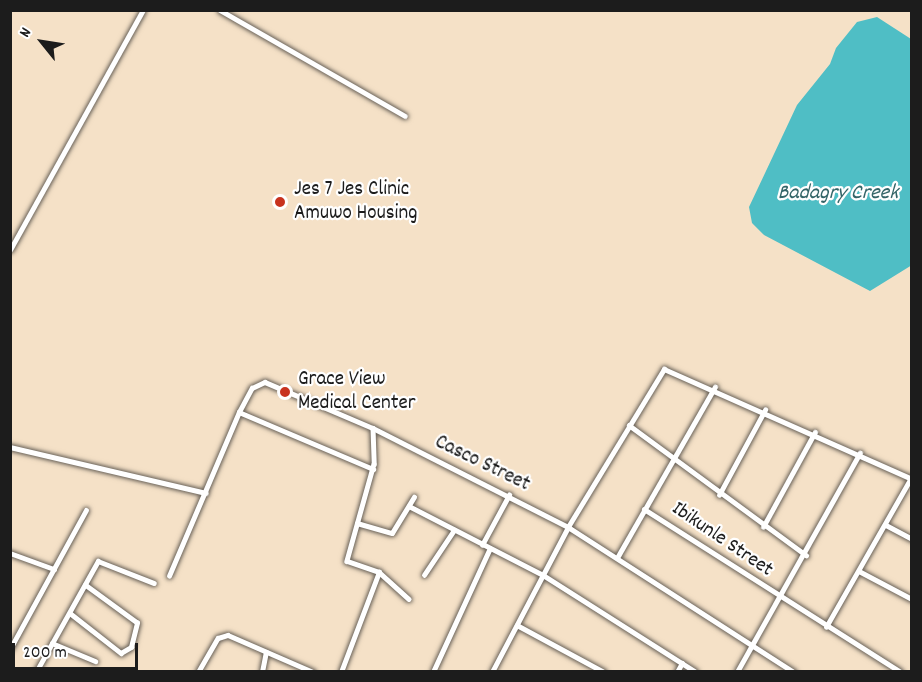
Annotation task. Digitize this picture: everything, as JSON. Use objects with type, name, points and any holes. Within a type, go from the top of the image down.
[{"type":"street","points":[[10,250],[143,10]]},
{"type":"street","points":[[220,10],[405,116]]},
{"type":"street","points":[[501,672],[493,670],[568,527],[664,369],[715,387],[860,453],[911,479],[826,627]]},
{"type":"street","name":"Casco Street","points":[[169,576],[239,412],[252,387],[266,382],[373,428],[509,495],[568,527],[794,672]]},
{"type":"street","points":[[617,558],[715,387]]},
{"type":"street","points":[[719,495],[765,410]]},
{"type":"street","points":[[239,412],[373,469]]},
{"type":"street","points":[[629,425],[719,495],[806,555]]},
{"type":"street","points":[[373,428],[373,469],[347,561],[379,572],[409,599]]},
{"type":"street","points":[[763,527],[815,432]]},
{"type":"street","points":[[10,447],[206,493]]},
{"type":"street","points":[[737,672],[806,555],[860,453]]},
{"type":"street","points":[[482,545],[509,495]]},
{"type":"street","points":[[357,523],[392,533],[414,497]]},
{"type":"street","points":[[410,506],[543,575],[696,672]]},
{"type":"street","name":"Ibikunle Street","points":[[644,509],[780,599],[901,672]]},
{"type":"street","points":[[10,649],[86,510]]},
{"type":"street","points":[[886,525],[912,539]]},
{"type":"street","points":[[424,575],[454,530]]},
{"type":"street","points":[[436,671],[490,548]]},
{"type":"street","points":[[10,553],[54,569]]},
{"type":"street","points":[[36,672],[102,559],[154,583]]},
{"type":"street","points":[[859,571],[912,599]]},
{"type":"street","points":[[341,672],[379,572]]},
{"type":"street","points":[[70,613],[121,653],[131,647],[137,623],[85,585]]},
{"type":"street","points":[[517,625],[603,672]]},
{"type":"street","points":[[198,672],[223,636],[313,672]]},
{"type":"street","points":[[52,642],[95,661]]},
{"type":"street","points":[[262,672],[266,652]]},
{"type":"street","points":[[677,672],[682,663]]},
{"type":"water","name":"Badagry Creek","points":[[877,17],[911,39],[912,265],[870,291],[764,235],[752,223],[749,207],[797,105],[830,64],[836,48],[857,22]]},
{"type":"place","name":"Jes 7 Jes Clinic Amuwo Housing","points":[[280,202]]},
{"type":"place","name":"Grace View Medical Center","points":[[285,392]]}]
